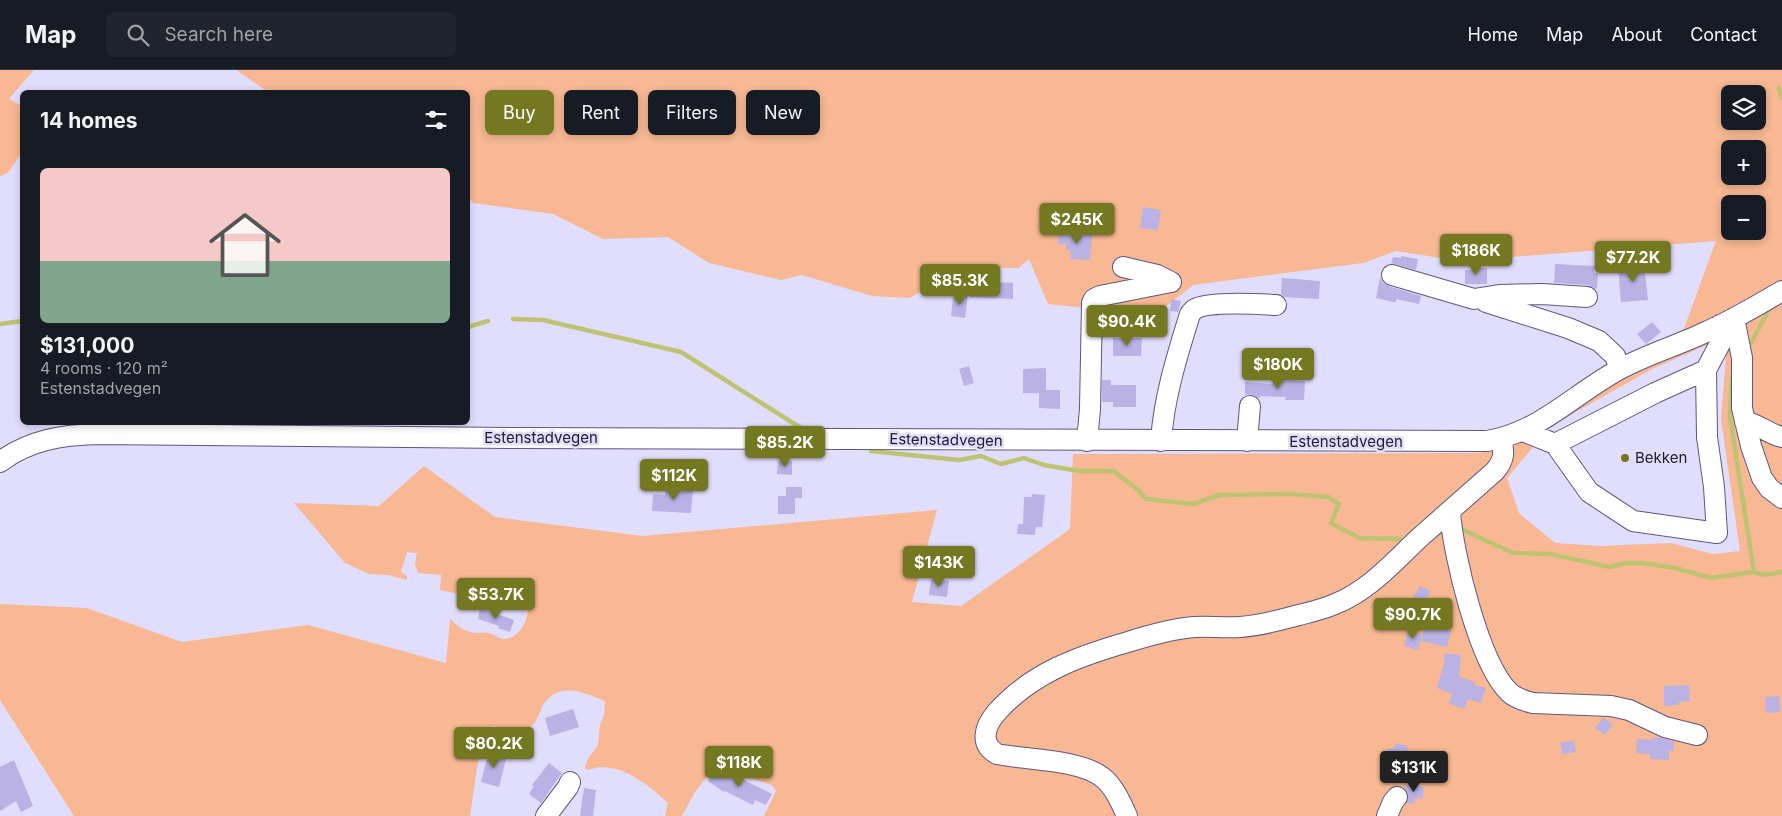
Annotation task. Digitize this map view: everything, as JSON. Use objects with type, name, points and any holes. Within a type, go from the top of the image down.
[{"type":"street","points":[[1087,441],[1090,409],[1092,302],[1100,296],[1171,282],[1157,275],[1123,267]]},
{"type":"street","points":[[1392,275],[1568,328],[1599,341],[1612,353],[1620,369]]},
{"type":"street","name":"Estenstadvegen","points":[[0,462],[18,450],[49,438],[97,434],[1087,441],[1463,442],[1501,439],[1523,431],[1620,369],[1727,321],[1782,291]]},
{"type":"street","points":[[1474,299],[1499,295],[1542,294],[1587,297]]},
{"type":"street","points":[[1161,441],[1162,424],[1172,375],[1190,314],[1196,308],[1205,306],[1245,303],[1276,305]]},
{"type":"street","points":[[1523,431],[1555,444],[1589,492],[1633,520],[1717,533],[1714,487],[1707,437],[1706,370],[1723,338],[1727,321]]},
{"type":"street","points":[[1727,321],[1742,358],[1741,398],[1757,468],[1769,488],[1782,498]]},
{"type":"street","points":[[1555,444],[1655,393],[1706,370]]},
{"type":"street","points":[[1247,441],[1250,406]]},
{"type":"street","points":[[1746,422],[1756,425],[1769,433],[1782,436]]},
{"type":"street","points":[[1127,816],[1111,786],[1102,777],[1090,770],[1003,755],[990,750],[985,737],[988,724],[995,714],[1008,700],[1038,677],[1086,654],[1173,630],[1196,627],[1257,625],[1335,605],[1349,598],[1368,584],[1450,512],[1501,464],[1504,454],[1501,439]]},
{"type":"street","points":[[1450,512],[1451,531],[1475,623],[1489,661],[1499,679],[1510,693],[1523,701],[1533,703],[1598,705],[1629,710],[1665,727],[1697,735]]},
{"type":"street","points":[[546,816],[570,782]]},
{"type":"street","points":[[1387,816],[1392,802],[1397,797]]},
{"type":"shaded area","points":[[0,70],[34,70],[9,99],[20,105],[20,155],[8,173],[0,176]]},
{"type":"shaded area","points":[[236,70],[1782,70],[1782,816],[764,816],[776,791],[772,785],[723,770],[716,765],[695,792],[682,816],[665,816],[668,803],[638,779],[612,768],[601,767],[587,770],[585,767],[588,759],[598,745],[605,701],[580,692],[564,691],[556,693],[549,698],[527,732],[494,726],[480,733],[480,748],[470,816],[74,816],[0,700],[0,604],[87,608],[182,642],[308,625],[446,663],[450,619],[459,627],[469,632],[489,633],[503,639],[509,638],[519,632],[525,622],[528,605],[517,596],[503,592],[491,594],[481,599],[440,590],[441,575],[418,573],[415,564],[417,553],[407,552],[401,572],[407,576],[407,580],[388,575],[369,574],[345,563],[294,503],[379,506],[424,466],[495,517],[642,536],[937,510],[912,602],[961,606],[1070,529],[1073,454],[1481,453],[1682,334],[1716,241],[1460,261],[1396,251],[1363,263],[1193,285],[1160,311],[1085,308],[1048,304],[1029,259],[1019,268],[966,268],[909,298],[872,296],[802,275],[781,280],[709,263],[668,237],[603,239],[553,214],[473,203],[470,199],[470,90],[265,90]],"holes":[[[1723,338],[1726,356],[1721,419],[1740,551],[1713,554],[1671,543],[1601,546],[1555,543],[1519,513],[1507,478],[1551,426],[1652,369]]]},
{"type":"building","points":[[1143,207],[1161,210],[1158,230],[1140,228]]},
{"type":"building","points":[[1059,232],[1092,234],[1090,260],[1070,259],[1071,250],[1066,250],[1066,244],[1058,244]]},
{"type":"building","points":[[1401,256],[1418,259],[1416,270],[1391,263],[1393,257],[1401,258]]},
{"type":"building","points":[[1555,264],[1595,266],[1594,273],[1598,273],[1597,289],[1588,285],[1554,283]]},
{"type":"building","points":[[1644,264],[1648,300],[1621,302],[1618,266]]},
{"type":"building","points":[[1471,268],[1487,268],[1487,284],[1465,284],[1465,270],[1471,270]]},
{"type":"building","points":[[1380,277],[1383,283],[1388,286],[1421,296],[1419,304],[1396,299],[1396,302],[1393,302],[1376,298]]},
{"type":"building","points":[[1282,278],[1320,281],[1319,299],[1284,297],[1281,294]]},
{"type":"building","points":[[970,281],[1013,283],[1013,299],[970,297]]},
{"type":"building","points":[[956,295],[968,296],[965,318],[951,316],[953,298]]},
{"type":"building","points":[[1171,299],[1181,301],[1178,312],[1170,311]]},
{"type":"building","points":[[1652,322],[1661,332],[1646,344],[1637,334]]},
{"type":"building","points":[[1113,338],[1142,338],[1141,356],[1113,356]]},
{"type":"building","points":[[969,366],[974,383],[964,386],[959,369]]},
{"type":"building","points":[[1046,368],[1046,390],[1060,390],[1060,409],[1039,408],[1039,393],[1023,393],[1023,369]]},
{"type":"building","points":[[1102,380],[1111,380],[1111,385],[1136,385],[1136,407],[1113,407],[1113,402],[1102,402]]},
{"type":"building","points":[[1274,380],[1305,381],[1304,400],[1285,400],[1286,397],[1260,396],[1260,398],[1251,394],[1245,395],[1245,382],[1273,384]]},
{"type":"building","points":[[778,461],[792,461],[792,475],[777,474]]},
{"type":"building","points":[[666,487],[693,489],[691,513],[652,511],[653,494],[665,495]]},
{"type":"building","points":[[786,487],[802,487],[802,498],[795,498],[795,514],[778,514],[778,496],[786,496]]},
{"type":"building","points":[[1032,494],[1045,495],[1042,527],[1036,527],[1035,535],[1017,534],[1018,524],[1023,524],[1024,497],[1032,497]]},
{"type":"building","points":[[931,579],[949,581],[947,597],[929,595]]},
{"type":"building","points":[[1420,586],[1431,591],[1423,606],[1412,600]]},
{"type":"building","points":[[480,608],[514,620],[510,632],[478,619]]},
{"type":"building","points":[[1427,616],[1448,620],[1445,630],[1451,631],[1447,647],[1421,641]]},
{"type":"building","points":[[1408,631],[1422,635],[1418,650],[1404,646]]},
{"type":"building","points":[[1445,653],[1461,655],[1459,677],[1475,682],[1474,685],[1486,688],[1481,703],[1468,699],[1465,709],[1449,704],[1452,694],[1437,688]]},
{"type":"building","points":[[1689,685],[1690,701],[1679,702],[1679,705],[1664,706],[1664,686]]},
{"type":"building","points":[[1779,696],[1780,712],[1766,713],[1765,697]]},
{"type":"building","points":[[573,709],[579,727],[550,736],[545,718]]},
{"type":"building","points":[[1603,718],[1613,724],[1605,735],[1595,728]]},
{"type":"building","points":[[509,736],[526,740],[523,753],[506,749]]},
{"type":"building","points":[[1657,736],[1674,742],[1674,751],[1669,751],[1669,760],[1650,759],[1650,754],[1636,753],[1637,739],[1651,740],[1651,738],[1657,738]]},
{"type":"building","points":[[1574,741],[1576,752],[1562,754],[1560,743]]},
{"type":"building","points":[[1395,743],[1408,746],[1403,767],[1385,763],[1388,748],[1394,749]]},
{"type":"building","points":[[489,751],[507,755],[499,787],[481,782]]},
{"type":"building","points":[[14,760],[33,806],[21,812],[16,801],[0,811],[0,767]]},
{"type":"building","points":[[549,763],[562,773],[541,803],[529,794],[534,786],[532,785]]},
{"type":"building","points":[[716,768],[738,782],[740,778],[772,794],[766,805],[755,800],[753,805],[724,792],[708,781]]},
{"type":"building","points":[[1404,785],[1424,787],[1423,799],[1415,798],[1414,804],[1407,803],[1408,793]]},
{"type":"building","points":[[584,788],[596,790],[593,816],[580,816]]},
{"type":"waterway","points":[[1779,88],[1782,98]]},
{"type":"waterway","points":[[1747,350],[1770,308]]},
{"type":"waterway","points":[[513,319],[543,320],[681,352],[801,428]]},
{"type":"waterway","points":[[0,324],[20,321]]},
{"type":"waterway","points":[[470,326],[488,321]]},
{"type":"waterway","points":[[1732,376],[1730,417],[1754,572]]},
{"type":"waterway","points":[[871,451],[959,460],[981,456],[1001,464],[1024,458],[1044,465],[1079,471],[1114,471],[1138,490],[1146,499],[1193,504],[1219,495],[1292,494],[1328,497],[1339,504],[1331,523],[1359,538],[1400,539]]},
{"type":"waterway","points":[[1461,529],[1513,553],[1550,554],[1610,567],[1626,563],[1643,563],[1675,568],[1711,578],[1754,572],[1764,575],[1782,572]]},
{"type":"place","name":"Bekken","points":[[1625,458]]}]
